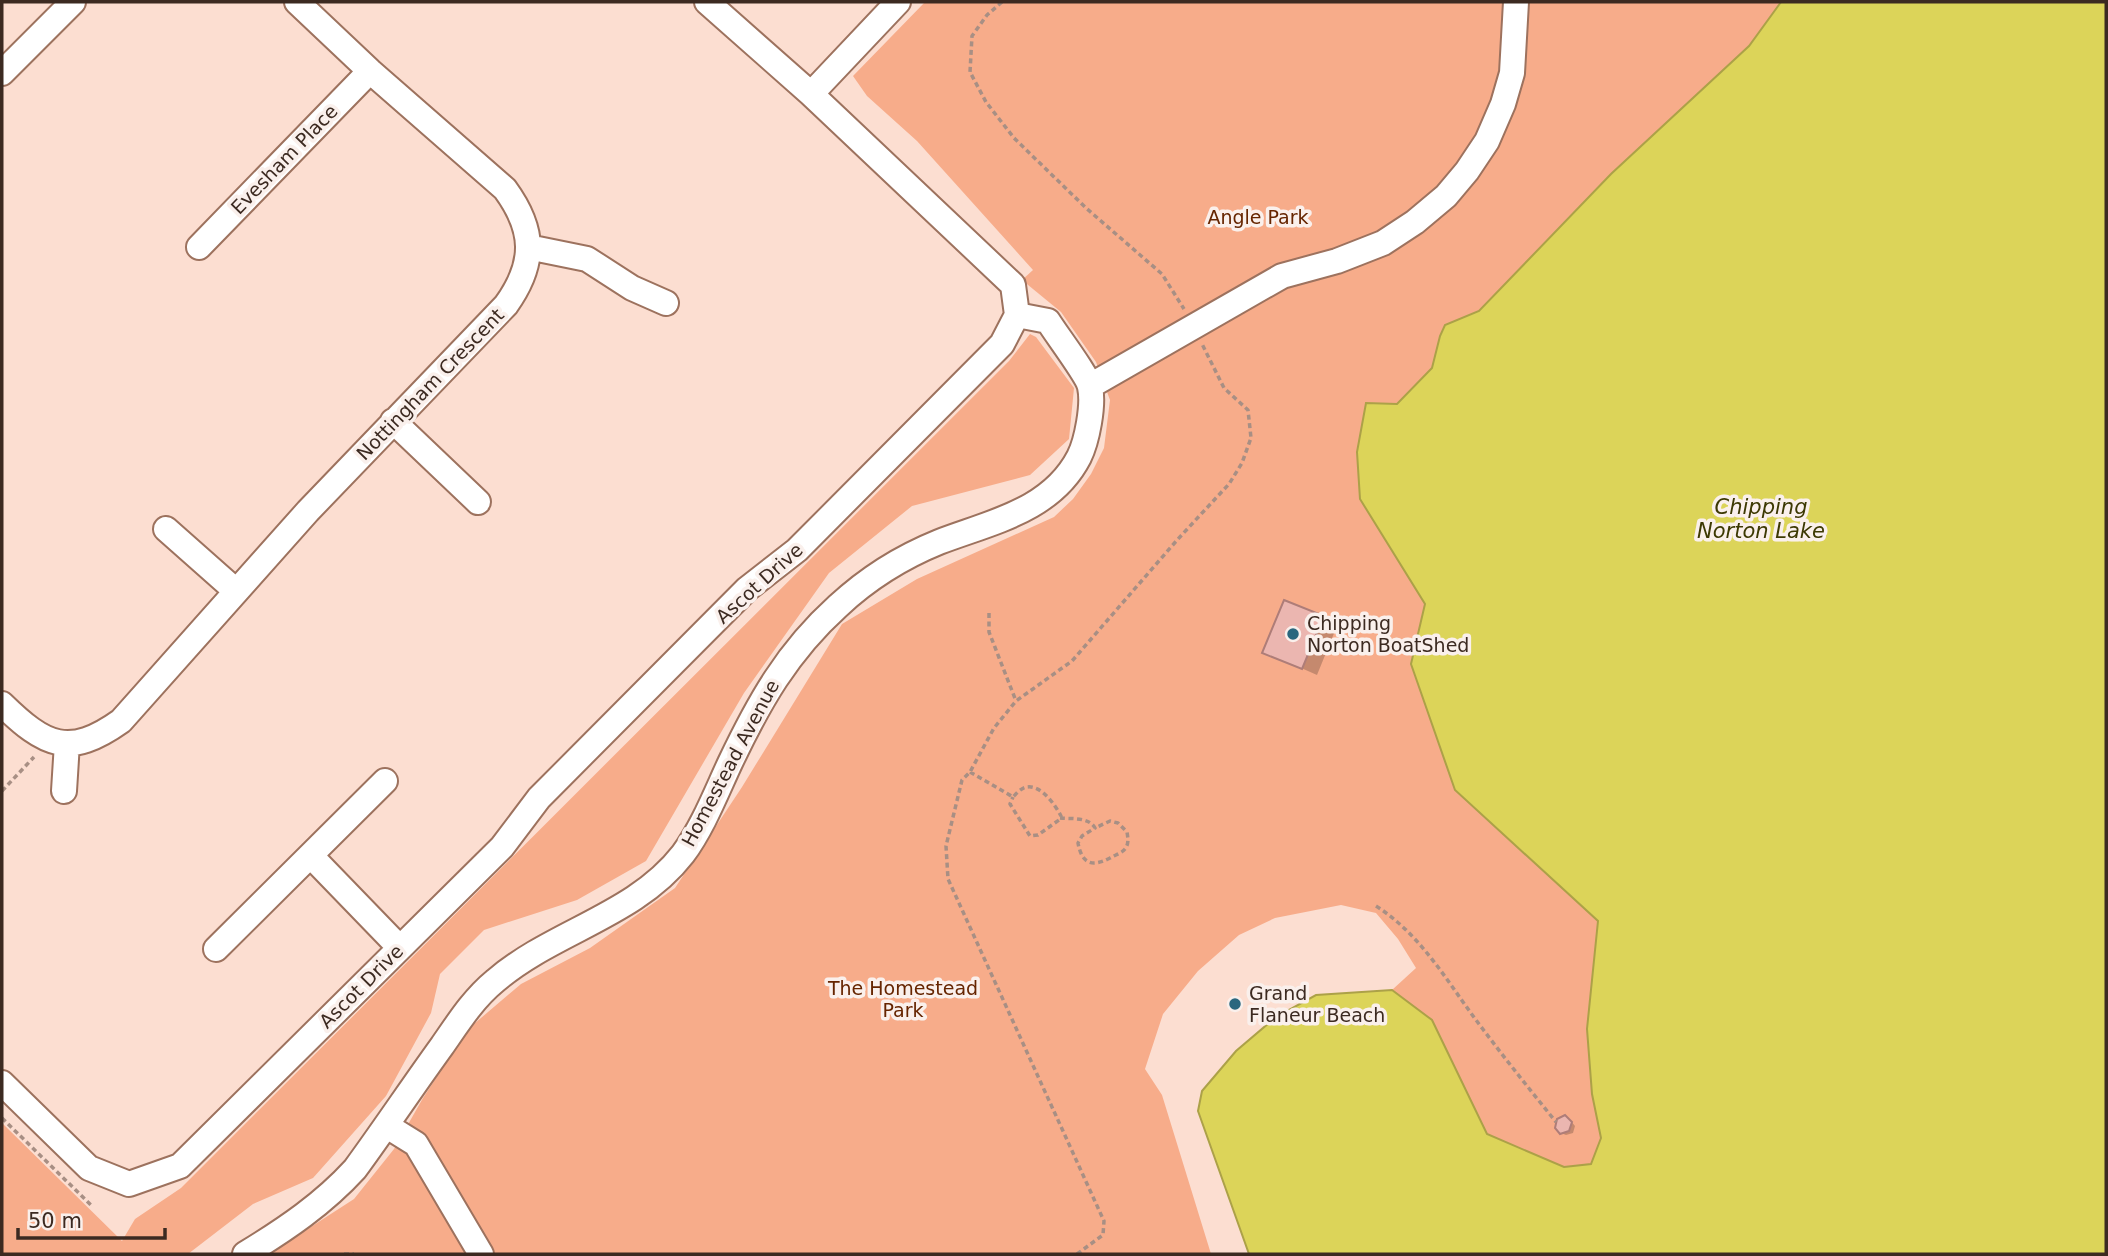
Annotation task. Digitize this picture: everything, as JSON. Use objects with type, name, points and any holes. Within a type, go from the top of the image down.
[{"type":"street","points":[[2,73],[73,2]]},
{"type":"street","name":"Nottingham Crescent","points":[[59,742],[84,743],[103,734],[121,720],[308,510],[506,305],[519,286],[526,268],[526,226],[505,189],[370,71],[297,2]]},
{"type":"street","points":[[707,2],[811,94],[1013,285],[1017,315],[1048,321],[1090,386],[1282,276],[1338,261],[1383,243],[1415,222],[1446,196],[1467,172],[1487,141],[1503,104],[1512,74],[1516,2]]},
{"type":"street","points":[[811,94],[898,2]]},
{"type":"street","name":"Evesham Place","points":[[199,247],[370,71]]},
{"type":"street","points":[[528,247],[587,259],[632,288],[666,303]]},
{"type":"street","name":"Ascot Drive","points":[[2,1083],[89,1168],[129,1184],[180,1166],[502,847],[539,798],[747,589],[797,550],[1002,344],[1017,315]]},
{"type":"street","name":"Homestead Avenue","points":[[245,1254],[309,1213],[355,1169],[470,1007],[493,982],[520,961],[626,904],[658,881],[683,853],[702,822],[762,698],[785,663],[812,630],[873,577],[904,558],[937,543],[1003,520],[1039,502],[1055,490],[1079,457],[1089,429],[1090,386]]},
{"type":"street","points":[[393,421],[478,502]]},
{"type":"street","points":[[166,529],[236,591]]},
{"type":"street","points":[[2,704],[32,731],[59,742],[64,791]]},
{"type":"street","points":[[216,950],[385,781]]},
{"type":"street","points":[[311,856],[400,947]]},
{"type":"street","points":[[387,1126],[416,1144],[481,1254]]},
{"type":"path","points":[[1002,2],[987,15],[972,36],[970,72],[986,102],[1023,147],[1086,208],[1162,274],[1194,326],[1224,388],[1248,410],[1251,438],[1242,463],[1229,484],[1072,661],[1016,701],[995,728],[970,772],[962,780],[953,811],[946,846],[948,879],[1104,1221],[1104,1235],[1077,1254]]},
{"type":"path","points":[[989,613],[989,632],[1016,701]]},
{"type":"path","points":[[2,791],[59,742]]},
{"type":"path","points":[[970,772],[1013,797]]},
{"type":"path","points":[[1060,818],[1058,810],[1046,795],[1029,787],[1025,787],[1013,797],[1010,804],[1030,836],[1038,835],[1060,818],[1090,821],[1095,828]]},
{"type":"path","points":[[1110,821],[1118,823],[1127,832],[1127,846],[1124,850],[1098,865],[1090,863],[1082,856],[1078,843],[1082,836],[1095,828],[1110,821]]},
{"type":"path","points":[[1376,906],[1404,926],[1424,949],[1556,1122]]},
{"type":"path","points":[[2,1118],[92,1206]]},
{"type":"path","points":[[344,1254],[354,1254]]},
{"type":"green space","points":[[925,2],[1781,2],[1749,46],[1611,174],[1479,311],[1445,325],[1432,368],[1397,404],[1366,403],[1360,499],[1425,604],[1411,665],[1455,790],[1598,921],[1587,1029],[1592,1094],[1601,1138],[1591,1164],[1564,1167],[1487,1134],[1432,1020],[1392,990],[1416,968],[1398,939],[1376,913],[1341,905],[1275,918],[1239,935],[1198,971],[1163,1014],[1145,1069],[1162,1095],[1211,1254],[269,1254],[354,1199],[394,1149],[468,1029],[521,984],[590,948],[675,888],[742,787],[842,624],[917,579],[1054,517],[1073,499],[1091,474],[1104,448],[1110,400],[1096,362],[1061,312],[1022,280],[1033,270],[917,141],[867,96],[853,76]]},
{"type":"green space","points":[[1030,334],[1036,337],[1074,388],[1069,439],[1030,475],[912,506],[829,573],[744,693],[646,861],[577,900],[484,930],[440,974],[431,1013],[386,1096],[313,1178],[253,1204],[188,1254],[2,1254],[2,1123],[122,1241],[135,1219],[181,1188],[1009,361]]},
{"type":"water","name":"Chipping Norton Lake","points":[[1781,2],[2106,2],[2106,1254],[1249,1254],[1198,1111],[1202,1091],[1236,1051],[1276,1017],[1316,995],[1392,990],[1432,1020],[1487,1134],[1564,1167],[1591,1164],[1601,1138],[1592,1094],[1587,1029],[1598,921],[1455,790],[1411,664],[1425,604],[1360,499],[1357,452],[1366,403],[1397,404],[1432,368],[1445,325],[1479,311],[1611,174],[1749,46]]},
{"type":"building","name":"Chipping Norton BoatShed","points":[[1284,600],[1324,616],[1302,669],[1262,653]]},
{"type":"building","points":[[1565,1115],[1572,1122],[1569,1131],[1560,1134],[1555,1128],[1557,1119]]},
{"type":"place","name":"Chipping Norton BoatShed","points":[[1293,634]]},
{"type":"place","name":"Grand Flaneur Beach","points":[[1235,1004]]},
{"type":"park label","name":"Angle Park","points":[[1258,217]]},
{"type":"park label","name":"The Homestead Park","points":[[903,999]]}]
